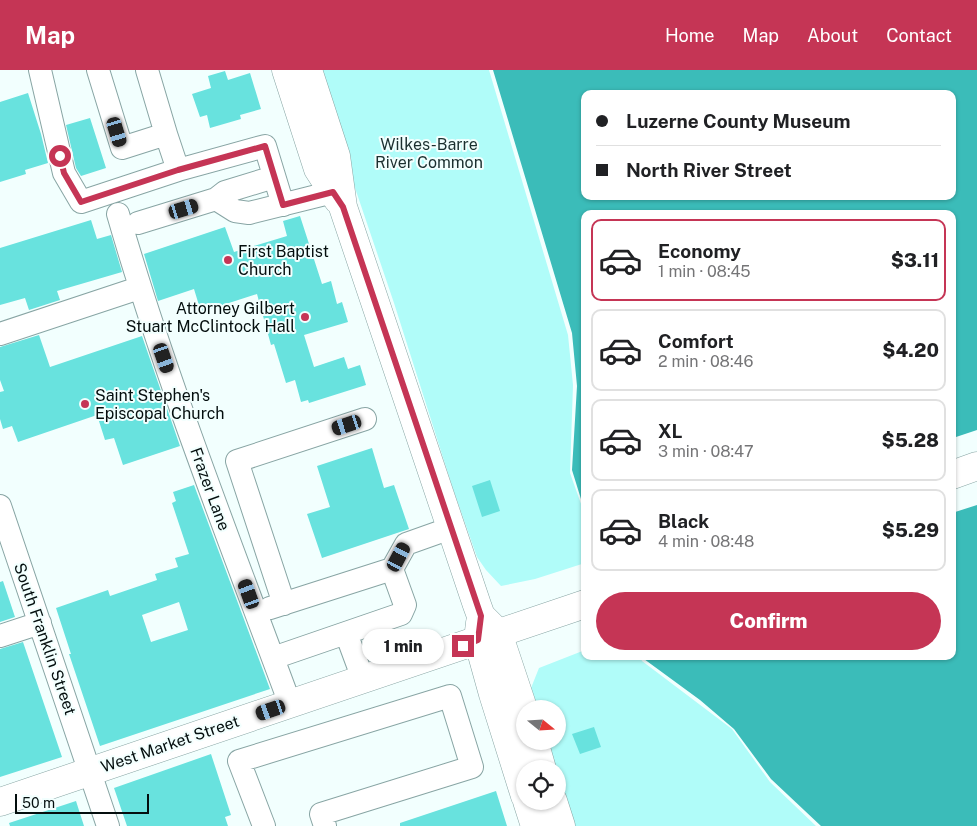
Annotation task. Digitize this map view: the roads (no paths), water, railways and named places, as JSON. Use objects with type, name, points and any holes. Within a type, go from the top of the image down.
[{"type":"main road","points":[[286,70],[318,169],[338,200],[486,630],[518,700]]},
{"type":"main road","points":[[308,70],[336,156],[338,200]]},
{"type":"main road","points":[[956,474],[977,466]]},
{"type":"main road","name":"West Market Street","points":[[0,802],[363,679],[486,630],[576,607]]},
{"type":"main road","points":[[486,630],[493,694],[516,767]]},
{"type":"main road","points":[[530,810],[535,826]]},
{"type":"main road","points":[[556,810],[561,826]]},
{"type":"street","points":[[40,70],[64,173],[81,202],[178,170],[265,146],[283,205]]},
{"type":"street","points":[[98,70],[122,148],[166,134]]},
{"type":"street","points":[[147,70],[178,170]]},
{"type":"street","points":[[274,177],[225,192],[216,199],[235,211],[249,214],[283,205],[338,200]]},
{"type":"street","name":"Frazer Lane","points":[[216,199],[128,219],[139,288],[200,463],[290,704]]},
{"type":"street","points":[[0,334],[139,288]]},
{"type":"street","points":[[284,604],[237,461],[365,419]]},
{"type":"street","name":"South Franklin Street","points":[[0,506],[108,826]]},
{"type":"street","points":[[256,613],[392,569],[406,544],[451,528]]},
{"type":"street","points":[[273,658],[400,614],[405,605],[392,569]]},
{"type":"street","points":[[0,636],[40,623]]},
{"type":"street","points":[[346,633],[363,679]]},
{"type":"street","points":[[264,826],[239,761],[450,696],[472,767],[321,814],[325,826]]},
{"type":"place","name":"First Baptist Church","points":[[228,260]]},
{"type":"place","name":"Attorney Gilbert Stuart McClintock Hall","points":[[305,317]]},
{"type":"place","name":"Saint Stephen's Episcopal Church","points":[[85,404]]},
{"type":"park label","name":"Wilkes-Barre River Common","points":[[429,153]]}]
